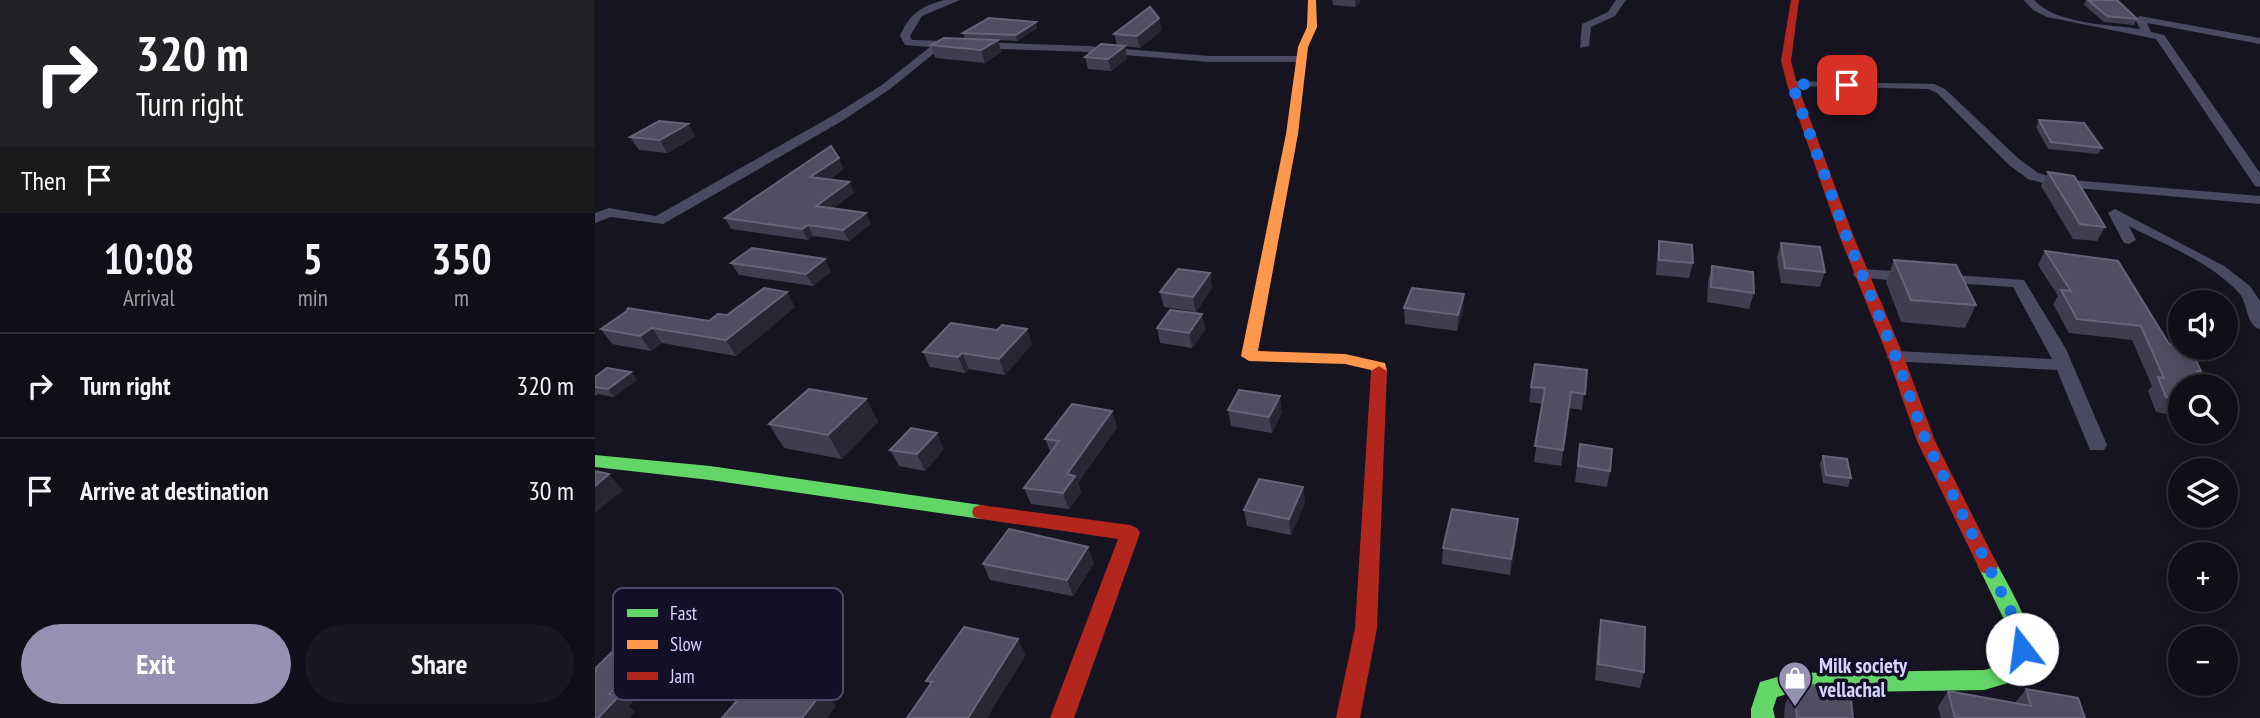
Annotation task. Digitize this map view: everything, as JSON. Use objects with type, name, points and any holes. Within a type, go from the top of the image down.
[{"type":"street","points":[[955,0],[917,13],[905,36],[909,43],[1089,50],[1209,59],[1303,59]]},
{"type":"street","points":[[1312,0],[1312,27],[1303,47],[1292,134],[1249,356],[1345,359],[1379,368],[1366,628],[1348,718]]},
{"type":"street","points":[[1584,46],[1586,26],[1611,15],[1621,0]]},
{"type":"street","points":[[1763,718],[1762,709],[1769,689],[1791,683],[1984,680],[2024,669],[2020,630],[1926,441],[1896,357],[1860,274],[1792,84],[1786,61],[1795,0]]},
{"type":"street","points":[[2029,0],[2036,8],[2064,19],[2160,37],[2260,183]]},
{"type":"street","points":[[2147,34],[2140,19],[2260,41]]},
{"type":"street","points":[[600,212],[658,221],[877,93],[938,46]]},
{"type":"street","points":[[1792,84],[1930,86],[1941,91],[2032,176],[2058,183],[2260,200]]},
{"type":"street","points":[[2102,188],[2129,240]]},
{"type":"street","points":[[2116,214],[2226,275],[2245,290],[2255,307],[2260,324]]},
{"type":"street","points":[[1860,274],[2018,283],[2064,365],[2098,445]]},
{"type":"street","points":[[1896,357],[2064,365]]},
{"type":"street","points":[[595,461],[710,473],[1130,533],[1062,718]]},
{"type":"building","points":[[2088,0],[2117,0],[2137,19],[2107,16]]},
{"type":"building","points":[[1150,7],[1159,18],[1137,36],[1114,34]]},
{"type":"building","points":[[989,18],[1036,22],[1016,35],[963,33]]},
{"type":"building","points":[[944,38],[998,40],[981,50],[931,45]]},
{"type":"building","points":[[1101,44],[1125,46],[1108,59],[1085,57]]},
{"type":"building","points":[[2039,120],[2084,123],[2102,148],[2051,142]]},
{"type":"building","points":[[659,121],[688,124],[660,140],[630,137]]},
{"type":"building","points":[[831,146],[839,158],[810,177],[849,182],[816,206],[866,213],[843,230],[808,225],[802,229],[725,218]]},
{"type":"building","points":[[2048,172],[2074,176],[2105,227],[2080,224]]},
{"type":"building","points":[[1659,241],[1692,245],[1693,263],[1659,260]]},
{"type":"building","points":[[1781,243],[1820,247],[1825,272],[1785,268]]},
{"type":"building","points":[[752,248],[825,259],[806,274],[731,263]]},
{"type":"building","points":[[2045,251],[2118,261],[2168,342],[2168,360],[2196,360],[2201,371],[2197,371],[2198,374],[2168,374],[2166,397],[2158,377],[2164,378],[2141,326],[2077,319],[2061,290],[2071,291]]},
{"type":"building","points":[[1894,260],[1956,265],[1976,305],[1911,300]]},
{"type":"building","points":[[1712,266],[1753,272],[1754,293],[1711,287]]},
{"type":"building","points":[[1178,269],[1210,273],[1193,297],[1160,292]]},
{"type":"building","points":[[764,288],[787,292],[726,340],[652,328],[640,336],[601,329],[628,308],[709,321],[718,314],[727,315]]},
{"type":"building","points":[[1412,288],[1464,294],[1458,315],[1404,308]]},
{"type":"building","points":[[1170,310],[1202,314],[1189,333],[1157,328]]},
{"type":"building","points":[[951,323],[997,330],[1002,325],[1027,329],[999,359],[962,353],[958,357],[923,352]]},
{"type":"building","points":[[1535,364],[1587,370],[1585,394],[1571,392],[1563,450],[1535,446],[1545,388],[1531,387]]},
{"type":"building","points":[[607,368],[631,372],[608,389],[595,387],[595,377]]},
{"type":"building","points":[[809,389],[866,399],[828,435],[769,424]]},
{"type":"building","points":[[1239,390],[1280,396],[1269,417],[1228,410]]},
{"type":"building","points":[[1072,404],[1112,411],[1067,474],[1075,476],[1063,493],[1024,488],[1059,441],[1045,439]]},
{"type":"building","points":[[911,428],[937,433],[917,454],[890,450]]},
{"type":"building","points":[[1580,444],[1612,449],[1610,471],[1578,466]]},
{"type":"building","points":[[1823,456],[1847,459],[1851,478],[1826,475]]},
{"type":"building","points":[[595,471],[609,474],[595,486]]},
{"type":"building","points":[[1259,479],[1303,487],[1289,519],[1244,510]]},
{"type":"building","points":[[1452,509],[1518,519],[1511,559],[1443,548]]},
{"type":"building","points":[[1009,529],[1088,547],[1067,580],[983,564]]},
{"type":"building","points":[[1601,620],[1645,627],[1644,672],[1598,664]]},
{"type":"building","points":[[964,627],[1018,639],[968,718],[907,718],[932,682],[926,681]]},
{"type":"building","points":[[613,651],[613,690],[609,694],[613,695],[615,700],[598,718],[595,718],[595,669]]},
{"type":"building","points":[[1796,682],[1850,691],[1853,718],[1797,718]]},
{"type":"building","points":[[2026,689],[2078,698],[2085,718],[1955,718],[1948,691],[2031,706]]},
{"type":"building","points":[[737,700],[816,700],[802,718],[722,718]]},
{"type":"traffic: fast","points":[[595,461],[710,473],[981,512]]},
{"type":"traffic: fast","points":[[1763,718],[1762,709],[1768,689],[1791,683],[1984,680],[2024,669],[2020,630],[1988,566]]},
{"type":"traffic: slow","points":[[1312,0],[1312,27],[1303,47],[1292,134],[1249,356],[1345,359],[1379,367],[1379,371]]},
{"type":"traffic: jam","points":[[1795,0],[1786,61],[1792,84],[1846,235],[1896,357],[1926,441],[1988,566]]},
{"type":"traffic: jam","points":[[1348,718],[1366,628],[1379,371]]},
{"type":"traffic: jam","points":[[981,512],[1130,533],[1062,718]]},
{"type":"place","name":"Milk society vellachal","points":[[1795,708]]},
{"type":"route","points":[[1847,85],[1792,84],[1860,274],[1896,357],[1926,441],[2020,630],[2022,649]]}]
